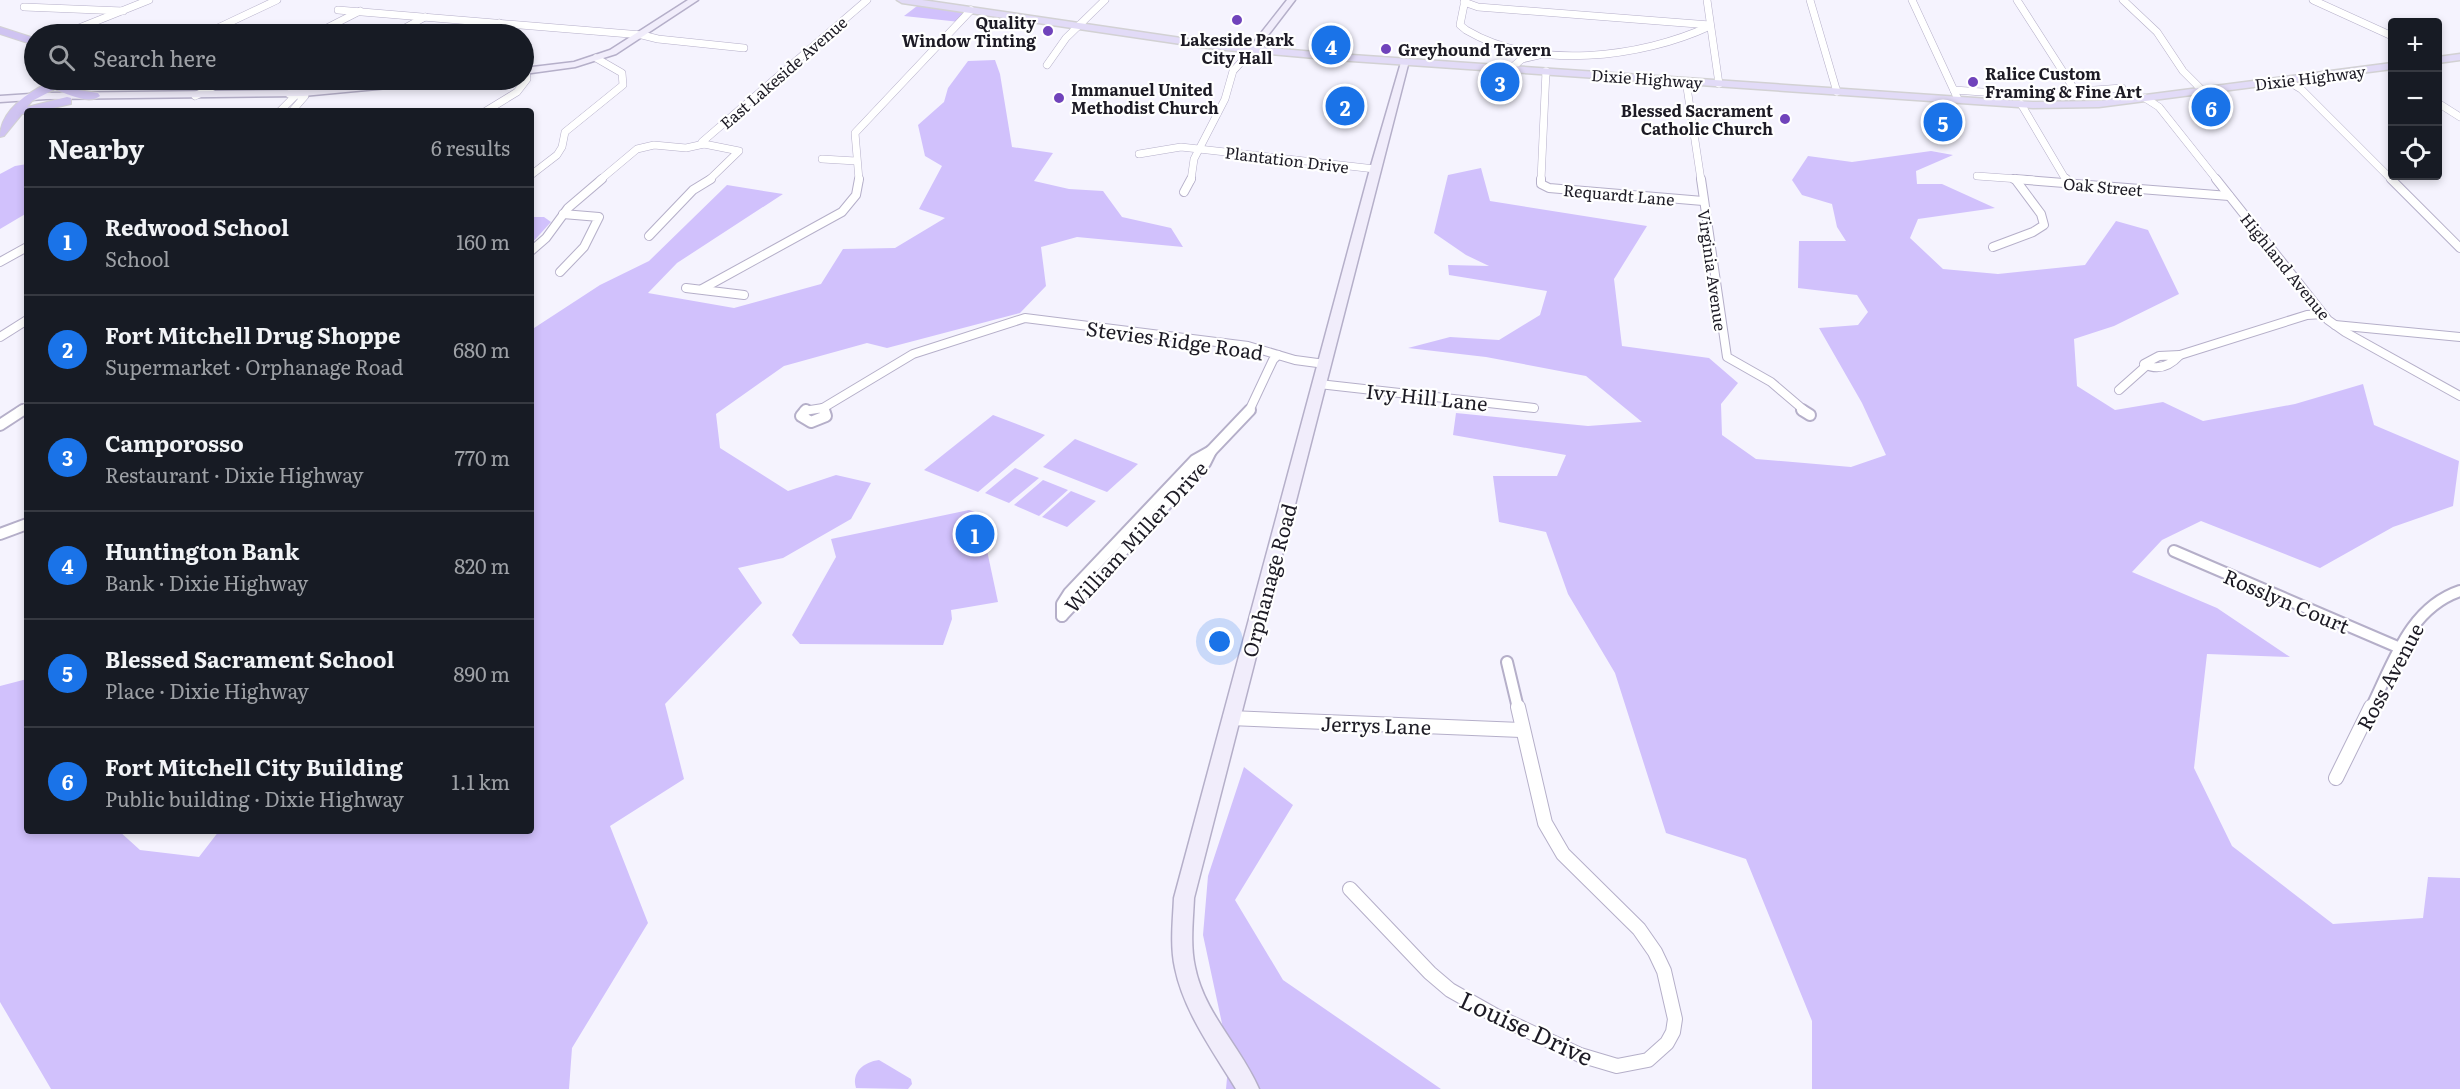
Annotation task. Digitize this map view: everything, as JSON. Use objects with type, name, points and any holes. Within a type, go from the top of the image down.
[{"type":"highway","points":[[0,30],[24,38]]},
{"type":"highway","points":[[0,133],[28,98],[42,90]]},
{"type":"highway","points":[[70,90],[94,96]]},
{"type":"highway","points":[[33,108],[67,101]]},
{"type":"highway","points":[[17,114],[24,111]]},
{"type":"main road","points":[[534,70],[565,66],[616,51],[694,0]]},
{"type":"main road","name":"Dixie Highway","points":[[902,0],[1179,42],[1253,49],[1837,92],[1956,95],[2022,104],[2083,105],[2388,67]]},
{"type":"main road","points":[[1253,49],[1291,0]]},
{"type":"main road","points":[[2442,59],[2460,57]]},
{"type":"main road","name":"Orphanage Road","points":[[1248,1089],[1196,999],[1186,969],[1182,936],[1184,898],[1405,61]]},
{"type":"main road","points":[[28,98],[34,102],[288,94],[329,90]]},
{"type":"main road","points":[[0,99],[46,96],[195,96]]},
{"type":"street","points":[[89,24],[149,0]]},
{"type":"street","points":[[225,24],[277,0]]},
{"type":"street","name":"East Lakeside Avenue","points":[[704,144],[702,142],[867,0]]},
{"type":"street","points":[[1047,65],[1075,29],[1081,27],[1105,0]]},
{"type":"street","points":[[1707,0],[1719,84]]},
{"type":"street","points":[[1810,0],[1837,92]]},
{"type":"street","points":[[1912,0],[1956,95],[2017,95],[2122,88]]},
{"type":"street","points":[[2017,0],[2076,92]]},
{"type":"street","points":[[2122,0],[2157,33],[2174,62],[2192,83],[2203,91]]},
{"type":"street","points":[[2313,0],[2388,34]]},
{"type":"street","points":[[1478,7],[1465,1],[1460,21],[1462,27],[1507,50],[1510,58],[1509,69]]},
{"type":"street","points":[[24,7],[123,11]]},
{"type":"street","points":[[1462,10],[1478,7],[1710,26]]},
{"type":"street","points":[[338,10],[521,24]]},
{"type":"street","points":[[702,290],[843,212],[856,193],[859,184],[854,141],[860,126],[971,10]]},
{"type":"street","points":[[335,24],[360,11]]},
{"type":"street","points":[[413,24],[426,17]]},
{"type":"street","points":[[496,24],[499,22]]},
{"type":"street","points":[[534,25],[642,35],[658,39],[744,48]]},
{"type":"street","points":[[1496,43],[1523,51],[1584,56],[1630,51],[1692,36],[1710,26]]},
{"type":"street","points":[[1185,192],[1193,177],[1192,164],[1225,99],[1233,71],[1253,49]]},
{"type":"street","points":[[1509,69],[1522,60],[1544,54]]},
{"type":"street","points":[[534,173],[557,155],[562,147],[565,132],[623,85],[622,73],[596,58]]},
{"type":"street","name":"Requardt Lane","points":[[1546,71],[1541,184],[1549,188],[1703,201]]},
{"type":"street","points":[[2286,80],[2301,88],[2460,248]]},
{"type":"street","name":"Virginia Avenue","points":[[1686,81],[1727,357],[1771,382],[1810,415]]},
{"type":"street","points":[[195,96],[207,90]]},
{"type":"street","points":[[288,94],[295,90]]},
{"type":"street","points":[[491,108],[519,90]]},
{"type":"street","points":[[283,108],[295,96],[303,93],[305,96],[295,108]]},
{"type":"street","name":"Highland Avenue","points":[[2145,98],[2159,107],[2334,325],[2460,396]]},
{"type":"street","points":[[2022,104],[2068,183]]},
{"type":"street","points":[[2442,106],[2460,117]]},
{"type":"street","points":[[534,248],[546,238],[563,214],[638,149],[654,145],[686,148],[704,144],[740,151],[711,178],[693,189],[649,236]]},
{"type":"street","name":"Plantation Drive","points":[[1139,154],[1174,147],[1375,169]]},
{"type":"street","points":[[822,159],[856,161]]},
{"type":"street","name":"Oak Street","points":[[1977,176],[2229,196]]},
{"type":"street","points":[[1993,247],[2033,232],[2044,225],[2041,214],[2015,179]]},
{"type":"street","points":[[560,272],[585,248],[595,231],[599,217],[563,214]]},
{"type":"street","points":[[0,262],[24,249]]},
{"type":"street","points":[[686,288],[744,295]]},
{"type":"street","points":[[2119,390],[2146,366],[2146,362],[2159,356],[2180,355],[2307,315],[2323,314]]},
{"type":"street","name":"Stevies Ridge Road","points":[[823,408],[913,354],[1025,318],[1248,346],[1295,360],[1325,364]]},
{"type":"street","points":[[0,337],[24,322]]},
{"type":"street","points":[[2334,325],[2460,337]]},
{"type":"street","name":"William Miller Drive","points":[[1211,451],[1205,463],[1062,616],[1062,604],[1069,593],[1195,460],[1211,451],[1252,408],[1273,360],[1278,355]]},
{"type":"street","name":"Ivy Hill Lane","points":[[1319,384],[1534,408]]},
{"type":"street","points":[[0,425],[24,409]]},
{"type":"street","points":[[0,534],[24,525]]},
{"type":"street","name":"Rosslyn Court","points":[[2174,551],[2400,648]]},
{"type":"street","name":"Ross Avenue","points":[[2336,778],[2412,625],[2424,611],[2439,600],[2460,591]]},
{"type":"street","name":"Louise Drive","points":[[1350,889],[1430,973],[1450,990],[1496,1016],[1601,1062],[1630,1065],[1648,1060],[1660,1052],[1673,1032],[1675,1019],[1664,971],[1655,952],[1639,929],[1578,869],[1553,839],[1545,823],[1521,730],[1507,662]]},
{"type":"street","name":"Jerrys Lane","points":[[1230,718],[1521,730]]},
{"type":"shaded area","points":[[921,3],[971,10],[960,22],[904,16]]},
{"type":"shaded area","points":[[995,60],[1000,74],[1012,147],[1053,153],[1034,181],[1069,189],[1103,191],[1122,217],[1171,228],[1183,247],[1077,237],[1041,247],[1046,286],[1020,313],[887,348],[867,343],[784,366],[716,414],[720,448],[788,491],[836,475],[871,483],[851,519],[783,558],[738,568],[762,603],[665,704],[684,779],[610,826],[648,923],[572,1048],[569,1089],[51,1089],[0,1002],[0,686],[24,680],[24,834],[122,834],[140,850],[199,857],[217,834],[534,834],[534,328],[600,285],[649,261],[727,185],[783,194],[677,263],[648,293],[734,308],[821,284],[843,249],[895,248],[945,218],[919,209],[942,166],[925,156],[918,125],[944,102],[948,88],[968,61]]},
{"type":"shaded area","points":[[1931,151],[1953,155],[1916,171],[1917,184],[1942,184],[1995,208],[1918,219],[1910,238],[1943,269],[1998,274],[2085,265],[2116,221],[2148,230],[2179,294],[2114,326],[2074,339],[2077,386],[2115,410],[2163,402],[2203,421],[2295,404],[2363,384],[2374,425],[2459,461],[2453,506],[2393,527],[2320,568],[2201,521],[2162,540],[2132,572],[2217,608],[2290,657],[2207,654],[2194,768],[2232,846],[2333,924],[2423,918],[2428,877],[2460,878],[2460,1089],[1812,1089],[1812,1021],[1746,859],[1666,833],[1615,673],[1568,594],[1546,532],[1499,522],[1493,476],[1557,476],[1566,455],[1453,435],[1456,413],[1588,426],[1642,422],[1586,376],[1486,357],[1408,348],[1450,337],[1499,340],[1540,315],[1547,291],[1449,275],[1448,265],[1489,266],[1466,255],[1434,233],[1448,175],[1481,168],[1490,201],[1647,226],[1614,279],[1622,346],[1709,358],[1738,383],[1721,404],[1722,435],[1756,459],[1851,467],[1886,455],[1862,403],[1819,328],[1858,325],[1868,312],[1857,295],[1798,288],[1799,241],[1846,241],[1837,227],[1832,204],[1802,195],[1792,180],[1808,156],[1852,162]]},
{"type":"shaded area","points":[[24,164],[24,215],[0,229],[0,174],[15,166]]},
{"type":"shaded area","points":[[534,217],[544,217],[551,222],[534,241]]},
{"type":"shaded area","points":[[993,415],[1045,435],[978,492],[924,470]]},
{"type":"shaded area","points":[[1075,439],[1138,464],[1107,492],[1043,467]]},
{"type":"shaded area","points":[[1015,468],[1039,478],[1009,503],[985,493]]},
{"type":"shaded area","points":[[1043,480],[1068,490],[1039,516],[1014,505]]},
{"type":"shaded area","points":[[1071,491],[1096,501],[1067,527],[1042,517]]},
{"type":"shaded area","points":[[969,510],[979,513],[998,602],[951,610],[952,619],[943,645],[800,644],[792,635],[836,557],[831,539]]},
{"type":"shaded area","points":[[1244,767],[1293,805],[1235,900],[1283,980],[1441,1089],[1226,1089],[1229,1056],[1203,935],[1208,876]]},
{"type":"shaded area","points":[[879,1060],[911,1079],[912,1084],[908,1089],[856,1088],[855,1077],[860,1069],[868,1063]]},
{"type":"place","name":"Lakeside Park City Hall","points":[[1237,20]]},
{"type":"place","name":"Quality Window Tinting","points":[[1048,31]]},
{"type":"place","name":"Huntington Bank","points":[[1331,45]]},
{"type":"place","name":"Greyhound Tavern","points":[[1386,49]]},
{"type":"place","name":"Camporosso","points":[[1500,82]]},
{"type":"place","name":"Ralice Custom Framing & Fine Art","points":[[1973,82]]},
{"type":"place","name":"Immanuel United Methodist Church","points":[[1059,98]]},
{"type":"place","name":"Fort Mitchell Drug Shoppe","points":[[1345,106]]},
{"type":"place","name":"Fort Mitchell City Building","points":[[2211,107]]},
{"type":"place","name":"Blessed Sacrament Catholic Church","points":[[1785,119]]},
{"type":"place","name":"Blessed Sacrament School","points":[[1943,122]]},
{"type":"place","name":"Redwood School","points":[[975,534]]}]
